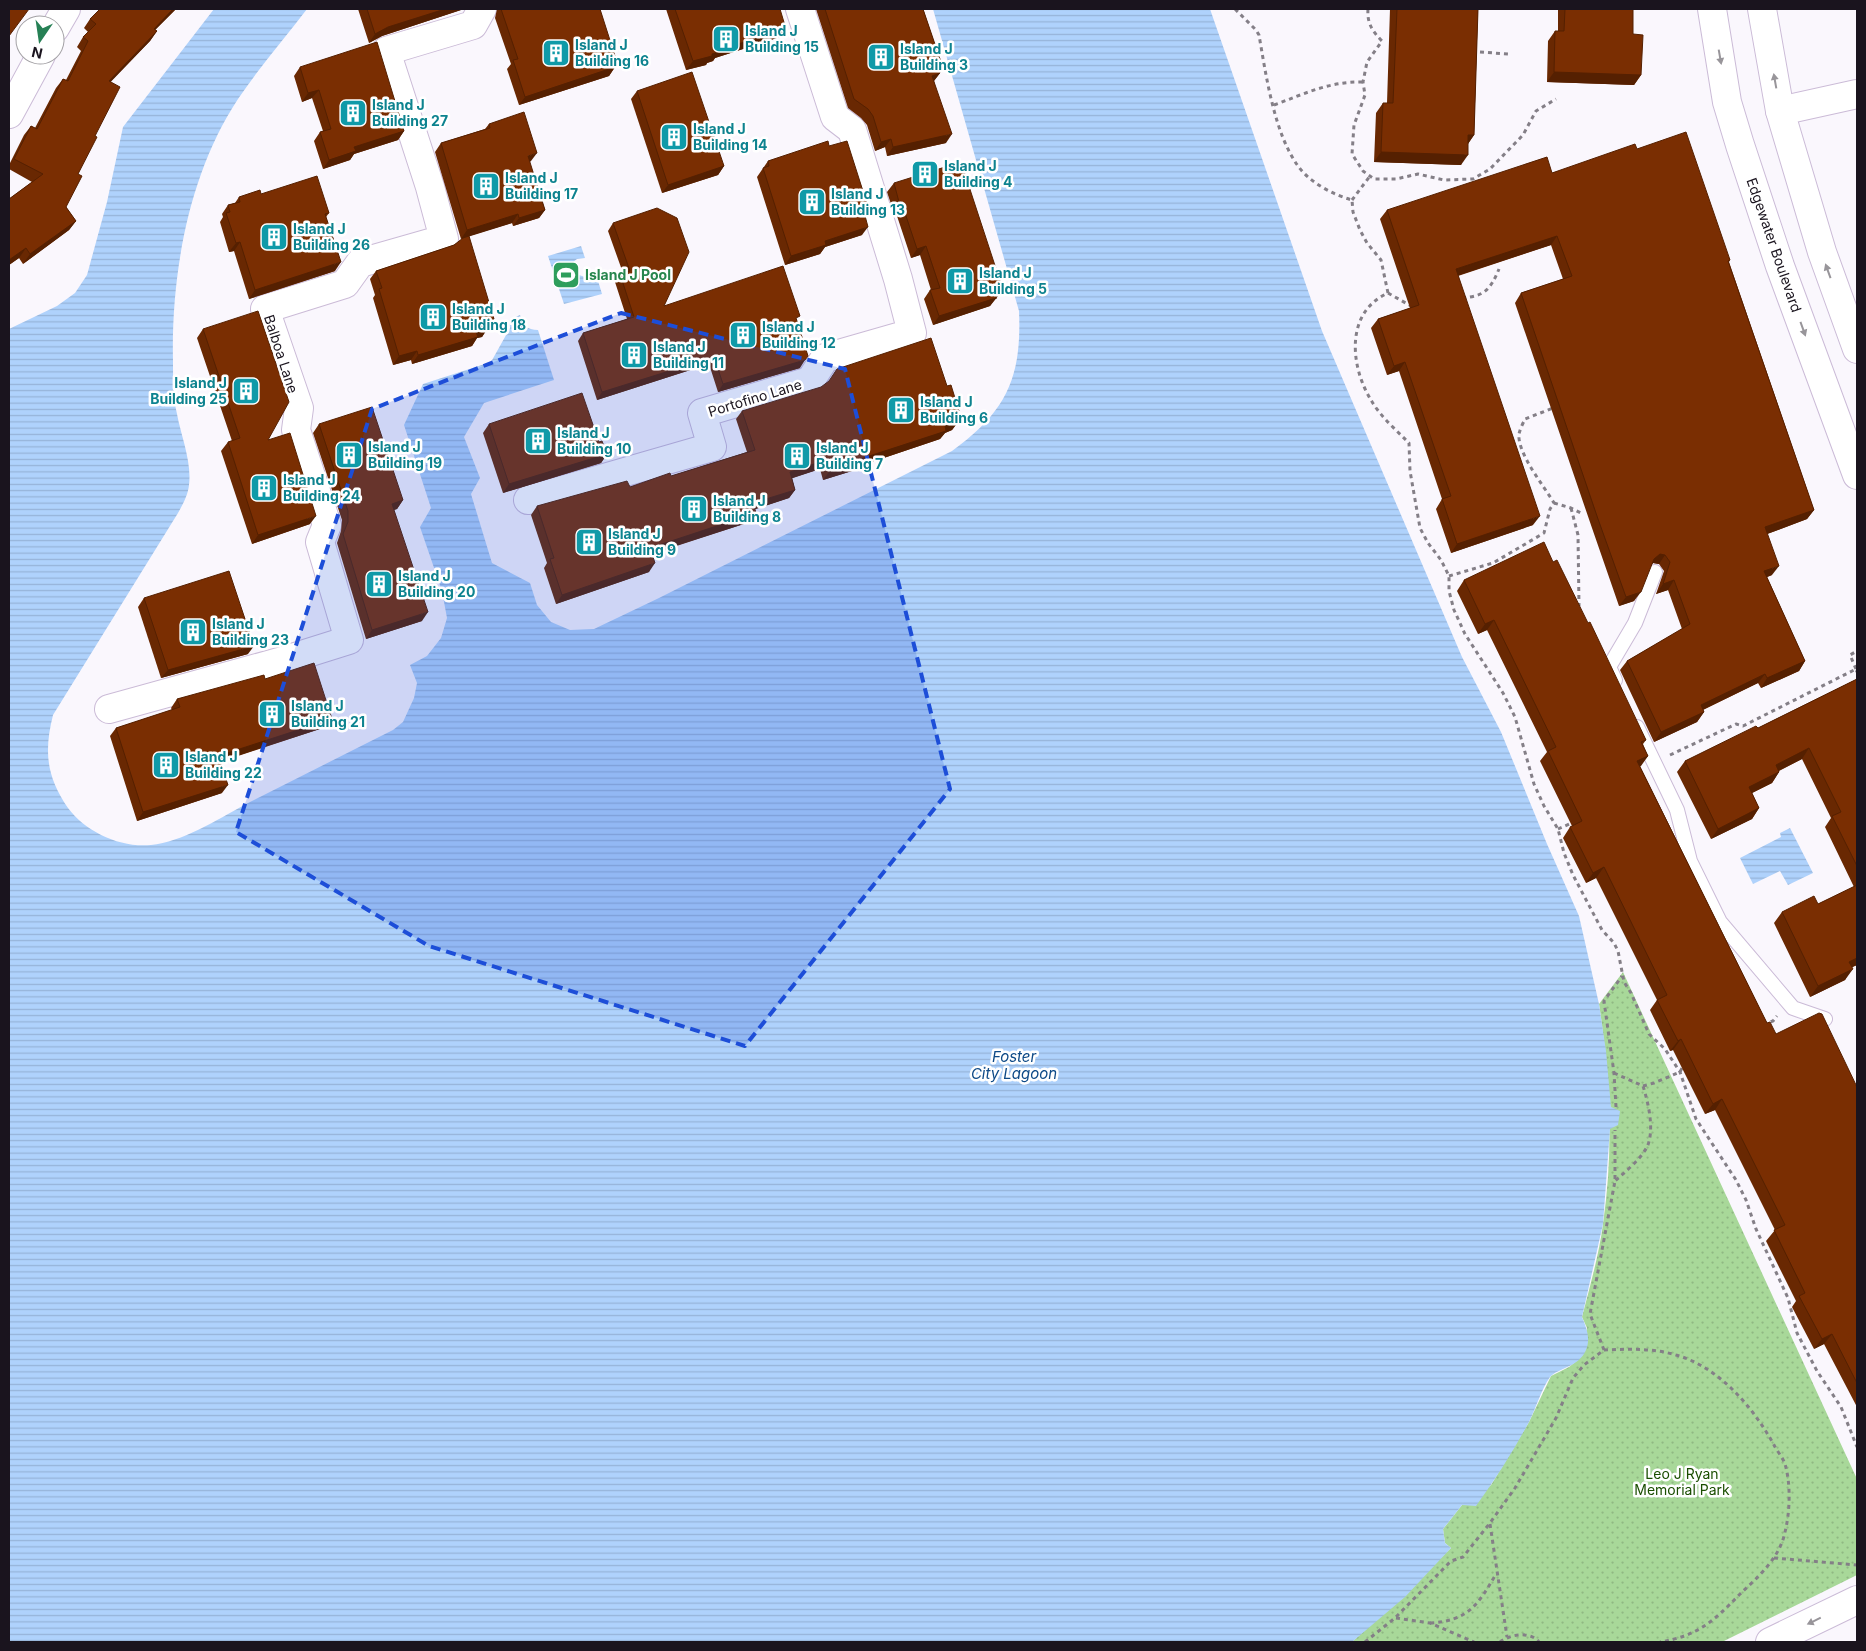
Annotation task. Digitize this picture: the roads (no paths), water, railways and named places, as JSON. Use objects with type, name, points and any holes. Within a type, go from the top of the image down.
[{"type":"street","name":"Balboa Lane","points":[[109,709],[279,662],[349,640],[320,542],[327,524],[296,430],[299,408],[266,309],[345,284],[360,263],[444,239],[430,187],[386,51],[473,25],[482,9]]},
{"type":"street","name":"Portofino Lane","points":[[528,500],[712,447],[702,413],[810,381],[825,358],[912,333],[898,279],[852,130],[835,118],[800,9]]},
{"type":"street","name":"Edgewater Boulevard","points":[[1712,9],[1727,102],[1740,145],[1780,266],[1857,475]]},
{"type":"street","points":[[1762,9],[1780,110],[1822,252],[1857,349]]},
{"type":"street","points":[[9,114],[36,65]]},
{"type":"street","points":[[1780,110],[1857,94]]},
{"type":"street","points":[[1770,1642],[1857,1600]]},
{"type":"lane","points":[[1621,693],[1609,667],[1635,623],[1655,572]]},
{"type":"lane","points":[[1629,710],[1677,810],[1690,861],[1720,922],[1793,1008],[1824,1019]]},
{"type":"water","name":"Foster City Lagoon","points":[[214,9],[307,9],[246,87],[221,128],[195,191],[186,225],[175,293],[173,381],[175,401],[189,467],[190,476],[186,496],[178,513],[53,715],[50,728],[48,752],[51,774],[68,808],[75,817],[94,831],[105,837],[127,844],[151,845],[163,843],[199,830],[244,805],[393,730],[403,722],[414,698],[417,683],[410,665],[427,656],[441,638],[447,618],[442,591],[420,527],[431,508],[404,425],[423,384],[491,362],[510,328],[509,320],[520,315],[526,326],[538,330],[554,380],[484,403],[464,437],[480,478],[471,494],[492,563],[530,583],[537,605],[551,622],[570,630],[594,629],[659,598],[952,451],[971,437],[998,407],[1007,392],[1017,356],[1019,311],[933,9],[1210,9],[1322,331],[1462,657],[1501,732],[1579,916],[1599,1004],[1606,1051],[1611,1107],[1620,1111],[1618,1125],[1610,1129],[1603,1224],[1582,1317],[1588,1337],[1583,1356],[1574,1364],[1550,1377],[1517,1444],[1476,1506],[1462,1505],[1443,1529],[1445,1543],[1451,1548],[1405,1597],[1352,1642],[9,1642],[9,329],[57,306],[75,293],[87,275],[107,202],[123,127]]},
{"type":"water","name":"Island J Pool","points":[[581,246],[585,258],[577,259],[573,262],[573,273],[585,277],[596,274],[602,294],[564,304],[548,256]]},
{"type":"water","points":[[1790,828],[1813,873],[1788,885],[1780,871],[1753,884],[1740,858],[1781,837],[1780,833]]},
{"type":"place","name":"Island J Building 15","points":[[726,39]]},
{"type":"place","name":"Island J Building 16","points":[[556,53]]},
{"type":"place","name":"Island J Building 3","points":[[881,57]]},
{"type":"place","name":"Island J Building 27","points":[[353,113]]},
{"type":"place","name":"Island J Building 14","points":[[674,137]]},
{"type":"place","name":"Island J Building 4","points":[[925,174]]},
{"type":"place","name":"Island J Building 17","points":[[486,186]]},
{"type":"place","name":"Island J Building 13","points":[[812,202]]},
{"type":"place","name":"Island J Building 26","points":[[274,237]]},
{"type":"place","name":"Island J Pool","points":[[566,275]]},
{"type":"place","name":"Island J Building 5","points":[[960,281]]},
{"type":"place","name":"Island J Building 18","points":[[433,317]]},
{"type":"place","name":"Island J Building 12","points":[[743,335]]},
{"type":"place","name":"Island J Building 11","points":[[634,355]]},
{"type":"place","name":"Island J Building 25","points":[[246,391]]},
{"type":"place","name":"Island J Building 6","points":[[901,410]]},
{"type":"place","name":"Island J Building 10","points":[[538,441]]},
{"type":"place","name":"Island J Building 19","points":[[349,455]]},
{"type":"place","name":"Island J Building 7","points":[[797,456]]},
{"type":"place","name":"Island J Building 24","points":[[264,488]]},
{"type":"place","name":"Island J Building 8","points":[[694,509]]},
{"type":"place","name":"Island J Building 9","points":[[589,542]]},
{"type":"place","name":"Island J Building 20","points":[[379,584]]},
{"type":"place","name":"Island J Building 23","points":[[193,632]]},
{"type":"place","name":"Island J Building 21","points":[[272,714]]},
{"type":"place","name":"Island J Building 22","points":[[166,765]]},
{"type":"park label","name":"Leo J Ryan Memorial Park","points":[[1682,1482]]}]
